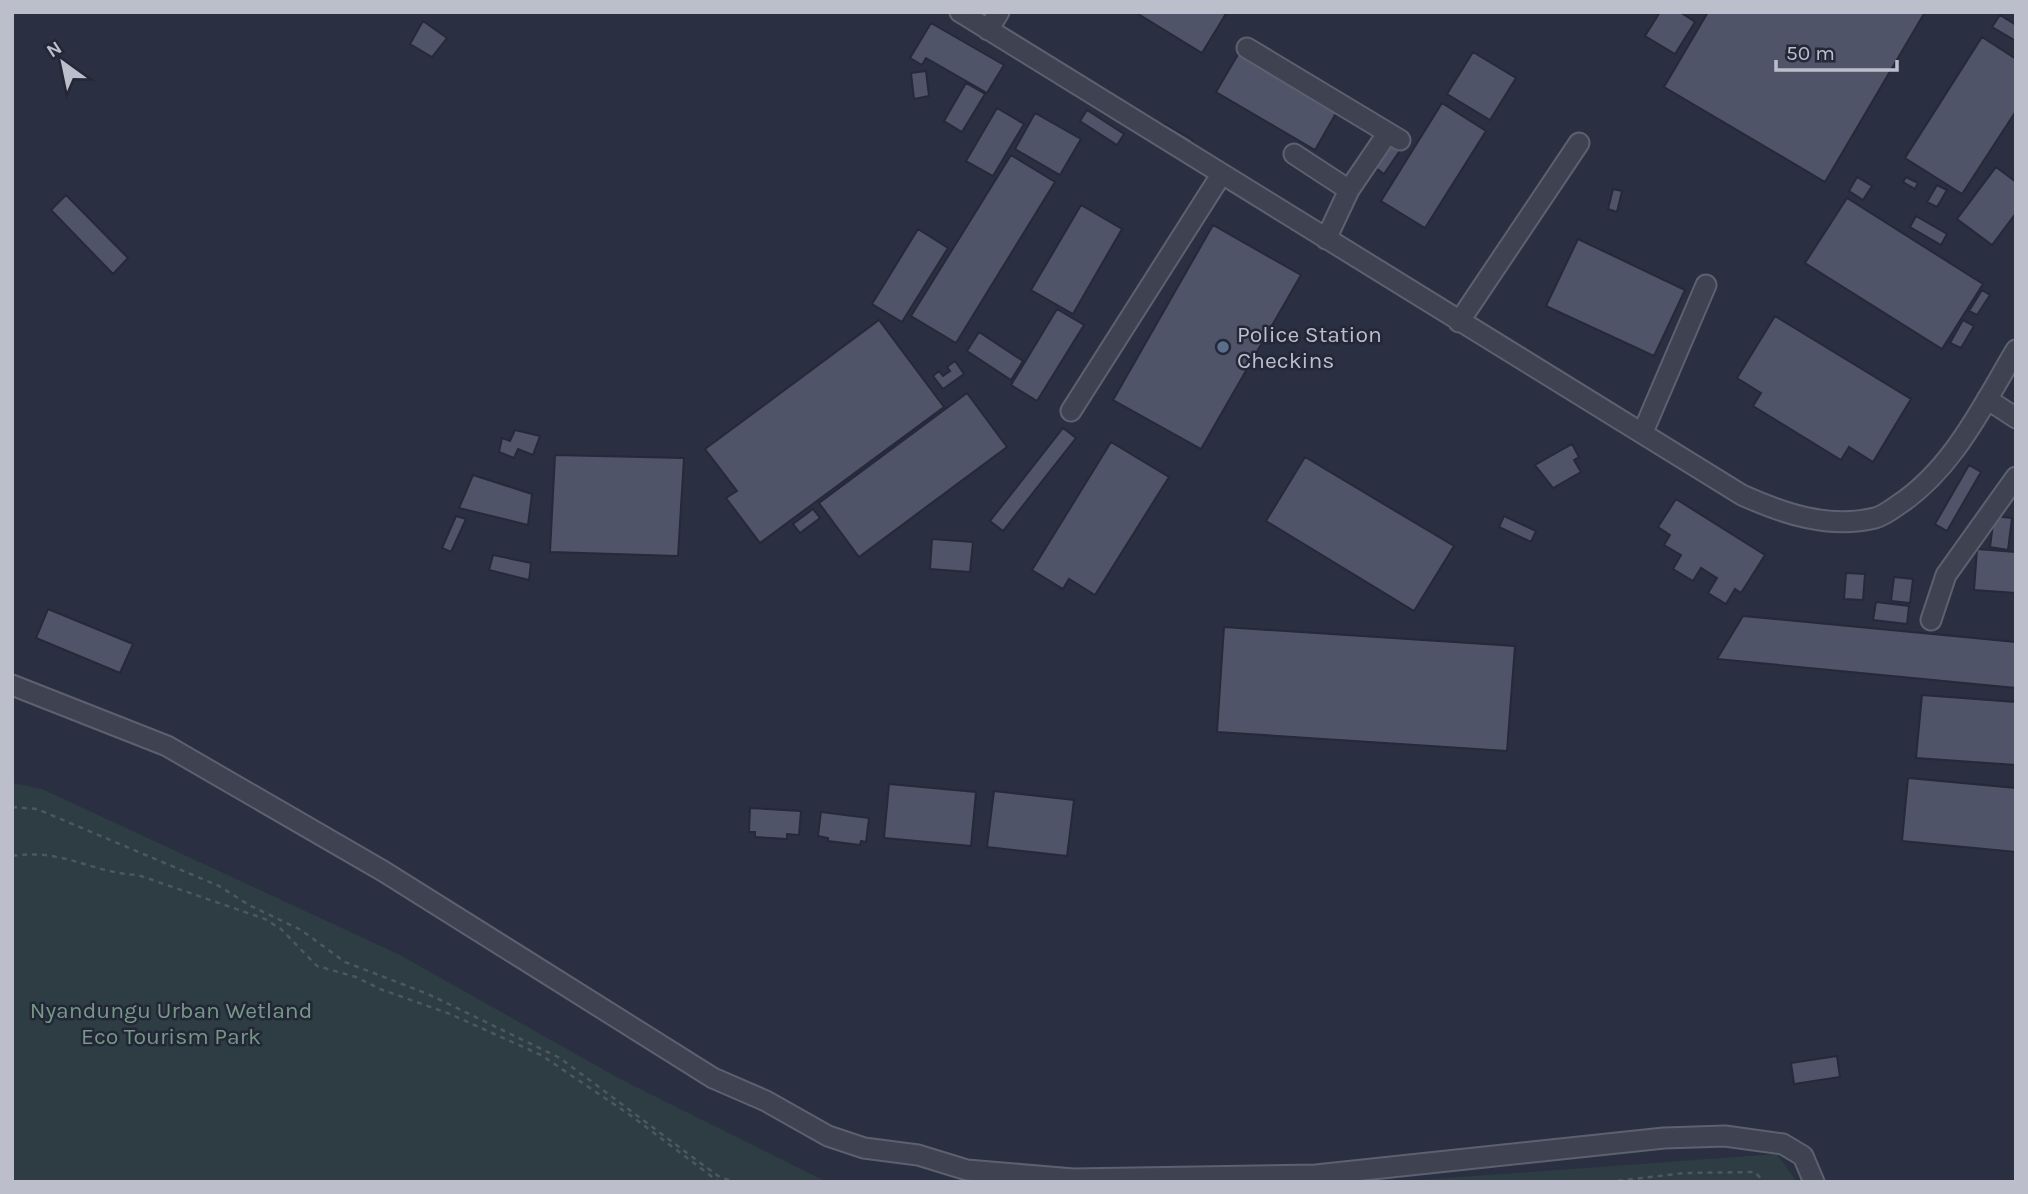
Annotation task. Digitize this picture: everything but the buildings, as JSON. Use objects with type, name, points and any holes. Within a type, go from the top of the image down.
[{"type":"street","points":[[960,12],[1742,495],[1780,512],[1836,523],[1878,518],[1910,497],[1939,473],[2015,352]]},
{"type":"street","points":[[989,30],[999,12]]},
{"type":"street","points":[[1247,48],[1393,137],[1349,190],[1326,239]]},
{"type":"street","points":[[1459,322],[1579,144]]},
{"type":"street","points":[[1294,154],[1349,190]]},
{"type":"street","points":[[1071,411],[1221,175]]},
{"type":"street","points":[[1643,432],[1706,285]]},
{"type":"street","points":[[1987,399],[2016,418]]},
{"type":"street","points":[[1930,620],[1946,575],[2016,477]]},
{"type":"street","points":[[12,685],[167,746],[383,871],[713,1078],[766,1101],[828,1136],[864,1148],[918,1155],[967,1170],[1073,1179],[1316,1175],[1664,1138],[1725,1136],[1783,1144],[1803,1156],[1814,1182]]},
{"type":"path","points":[[858,12],[875,15],[883,12]]},
{"type":"path","points":[[12,807],[37,809],[219,886],[249,905],[301,930],[345,961],[428,994],[560,1058],[718,1176],[734,1182]]},
{"type":"path","points":[[12,856],[38,852],[118,874],[138,875],[265,919],[281,929],[317,966],[356,977],[380,989],[450,1014],[541,1055],[630,1115],[719,1182]]},
{"type":"path","points":[[1608,1182],[1724,1170],[1755,1172],[1763,1182]]},
{"type":"green space","name":"Nyandungu Urban Wetland Eco Tourism Park","points":[[12,783],[42,789],[400,955],[622,1080],[827,1182],[12,1182]]},
{"type":"green space","points":[[1777,1154],[1797,1182],[1394,1182]]},
{"type":"place","name":"Police Station Checkins","points":[[1223,347]]}]
